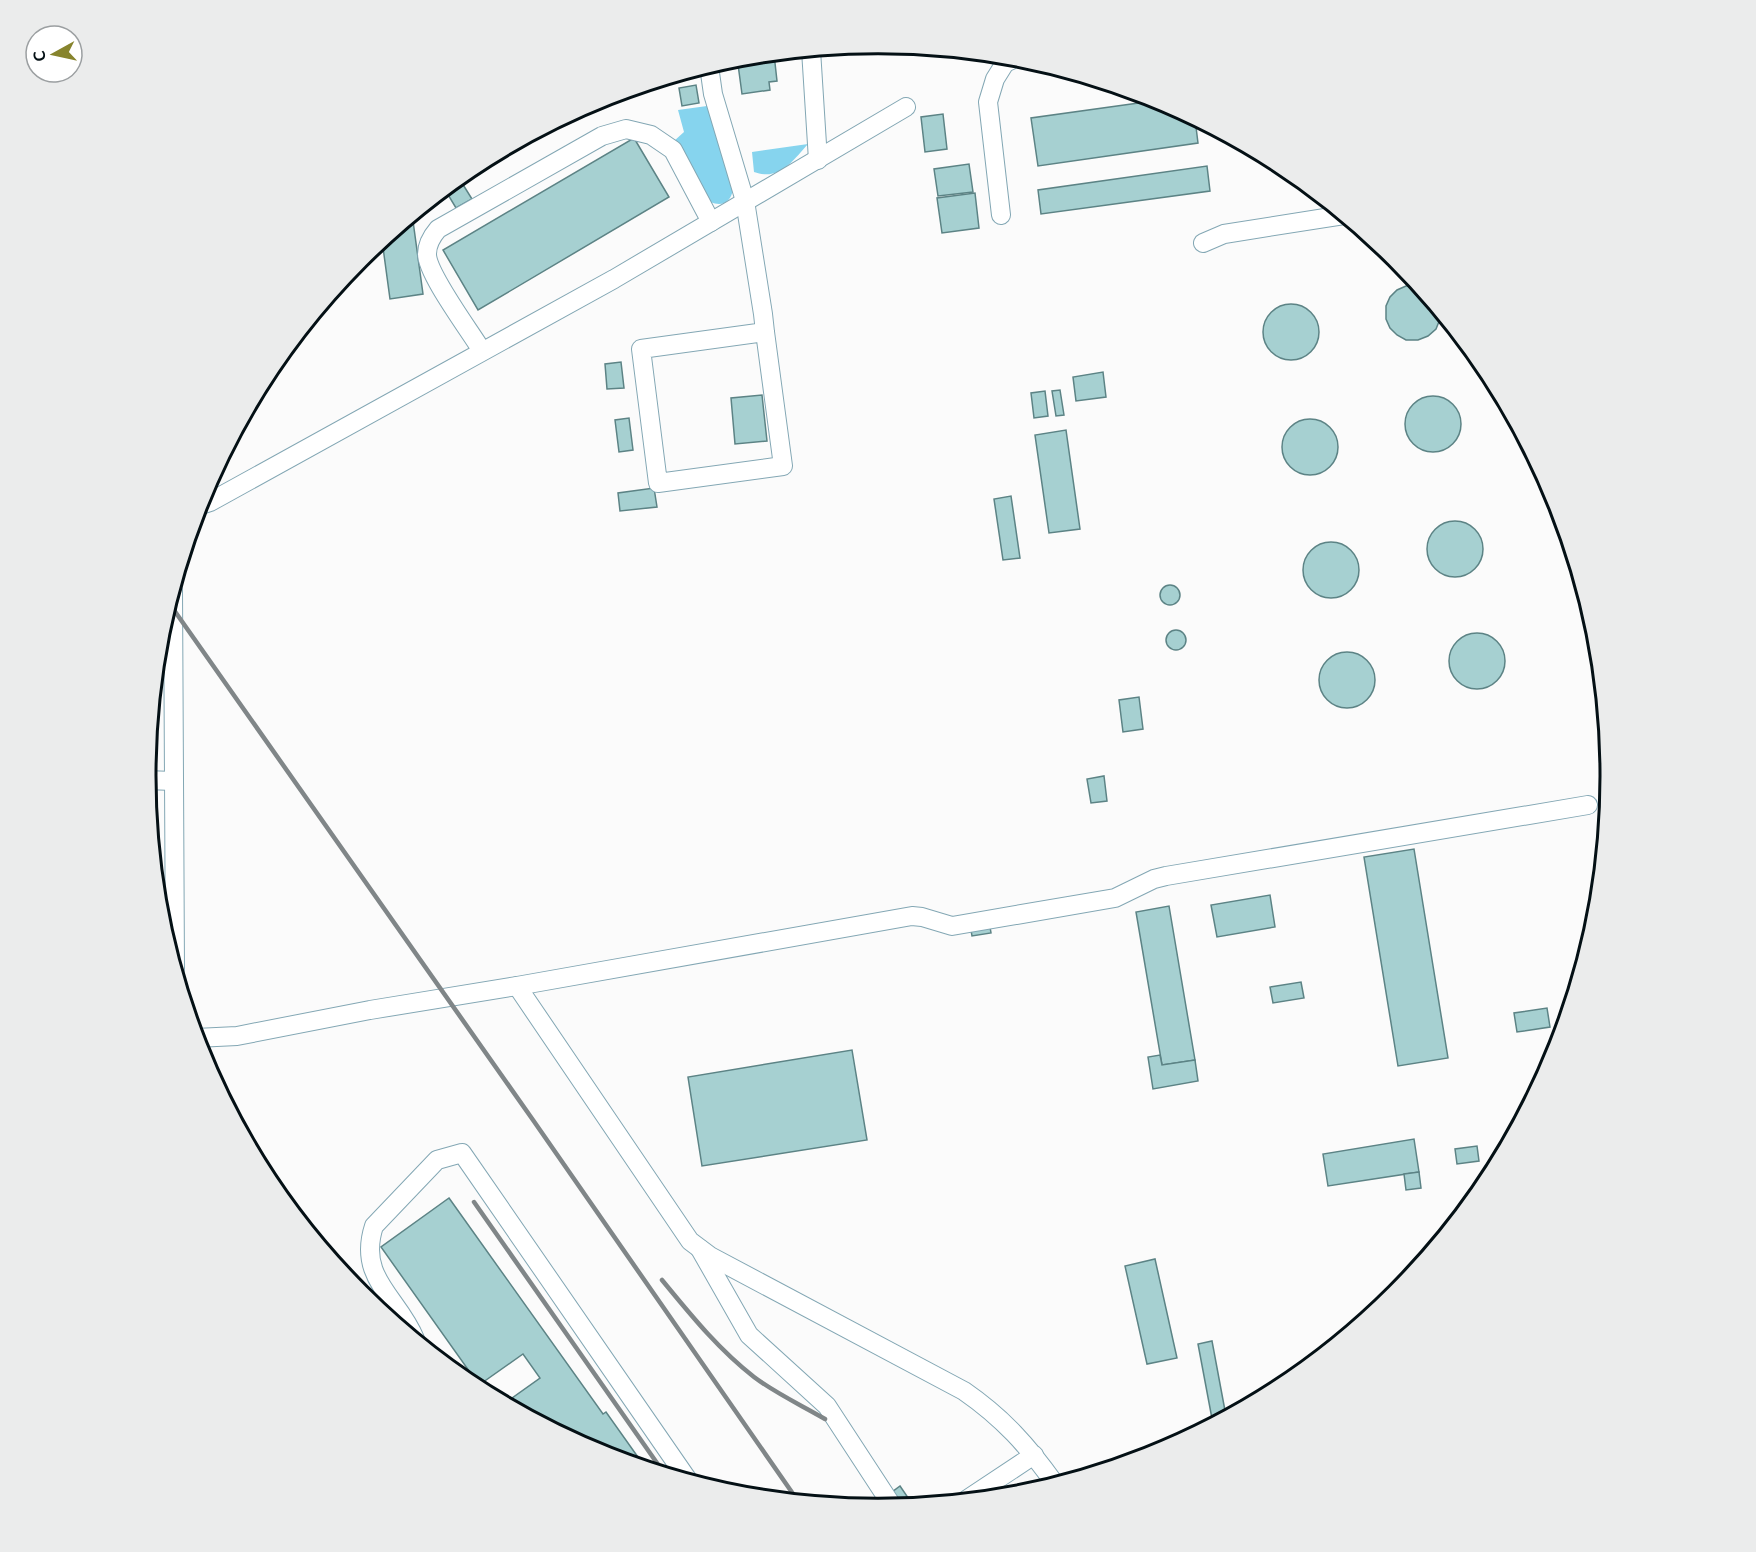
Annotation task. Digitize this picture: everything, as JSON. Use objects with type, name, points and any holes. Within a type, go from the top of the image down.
[{"type":"street","points":[[811,58],[818,160]]},
{"type":"street","points":[[1001,215],[988,102],[994,79],[1004,65]]},
{"type":"street","points":[[710,74],[713,94],[745,201],[765,332],[783,466],[658,483],[641,349],[765,332]]},
{"type":"street","points":[[210,502],[614,279],[906,107]]},
{"type":"street","points":[[482,351],[434,275],[427,255],[430,239],[438,229],[602,136],[626,129],[651,135],[673,150],[711,222]]},
{"type":"street","points":[[1203,243],[1224,234],[1334,217]]},
{"type":"street","points":[[172,626],[175,936]]},
{"type":"street","points":[[156,780],[173,781]]},
{"type":"street","points":[[205,1038],[237,1036],[370,1010],[912,916],[952,926],[1115,898],[1154,879],[1166,876],[1588,805]]},
{"type":"street","points":[[517,986],[681,1230],[700,1250],[748,1335],[827,1406],[887,1498]]},
{"type":"street","points":[[403,1320],[375,1276],[370,1262],[370,1239],[374,1226],[436,1160],[462,1153],[681,1470]]},
{"type":"street","points":[[700,1250],[964,1391],[990,1409],[1011,1428],[1050,1477]]},
{"type":"street","points":[[980,1491],[1034,1455]]},
{"type":"shaded area","points":[[707,106],[733,189],[728,200],[722,204],[710,202],[674,141],[684,132],[678,110]]},
{"type":"shaded area","points":[[808,144],[778,172],[763,174],[754,172],[752,152]]},
{"type":"building","points":[[775,62],[777,81],[769,82],[770,90],[742,94],[738,68]]},
{"type":"building","points":[[696,85],[699,103],[682,106],[679,88]]},
{"type":"building","points":[[1138,103],[1196,128],[1198,143],[1038,166],[1031,118]]},
{"type":"building","points":[[943,114],[947,149],[925,152],[921,117]]},
{"type":"building","points":[[634,138],[669,197],[478,310],[443,250]]},
{"type":"building","points":[[969,164],[973,192],[938,196],[934,169]]},
{"type":"building","points":[[1207,166],[1210,191],[1041,214],[1038,190]]},
{"type":"building","points":[[463,185],[472,199],[456,208],[449,196]]},
{"type":"building","points":[[975,193],[979,228],[942,233],[937,198]]},
{"type":"building","points":[[413,224],[423,294],[390,299],[383,250]]},
{"type":"building","points":[[1406,286],[1439,322],[1436,329],[1428,336],[1418,340],[1406,340],[1397,335],[1390,328],[1386,319],[1386,306],[1390,297],[1397,290]]},
{"type":"building","points":[[1291,304],[1302,306],[1311,312],[1317,321],[1319,332],[1317,343],[1311,352],[1302,358],[1291,360],[1280,358],[1271,352],[1265,343],[1263,332],[1265,321],[1271,312],[1280,306]]},
{"type":"building","points":[[621,362],[624,388],[607,389],[605,364]]},
{"type":"building","points":[[1103,372],[1106,397],[1076,401],[1073,377]]},
{"type":"building","points":[[1060,390],[1064,415],[1056,416],[1052,391]]},
{"type":"building","points":[[1045,391],[1048,416],[1034,418],[1031,393]]},
{"type":"building","points":[[762,395],[767,441],[735,444],[731,398]]},
{"type":"building","points":[[1433,396],[1444,398],[1453,404],[1459,413],[1461,424],[1459,435],[1453,444],[1444,450],[1433,452],[1422,450],[1413,444],[1407,435],[1405,424],[1407,413],[1413,404],[1422,398]]},
{"type":"building","points":[[629,418],[633,450],[619,452],[615,420]]},
{"type":"building","points":[[1310,419],[1321,421],[1330,427],[1336,436],[1338,447],[1336,458],[1330,467],[1321,473],[1310,475],[1299,473],[1290,467],[1284,458],[1282,447],[1284,436],[1290,427],[1299,421]]},
{"type":"building","points":[[1066,430],[1080,529],[1049,533],[1035,435]]},
{"type":"building","points":[[654,488],[657,507],[620,511],[618,493]]},
{"type":"building","points":[[1011,496],[1020,558],[1003,560],[994,499]]},
{"type":"building","points":[[1455,521],[1466,523],[1475,529],[1481,538],[1483,549],[1481,560],[1475,569],[1466,575],[1455,577],[1444,575],[1435,569],[1429,560],[1427,549],[1429,538],[1435,529],[1444,523]]},
{"type":"building","points":[[1331,542],[1342,544],[1351,550],[1357,559],[1359,570],[1357,581],[1351,590],[1342,596],[1331,598],[1320,596],[1311,590],[1305,581],[1303,570],[1305,559],[1311,550],[1320,544]]},
{"type":"building","points":[[1166,585],[1174,585],[1180,591],[1180,599],[1174,605],[1166,605],[1160,599],[1160,591]]},
{"type":"building","points":[[1172,630],[1180,630],[1186,636],[1186,644],[1180,650],[1172,650],[1166,644],[1166,636]]},
{"type":"building","points":[[1477,633],[1488,635],[1497,641],[1503,650],[1505,661],[1503,672],[1497,681],[1488,687],[1477,689],[1466,687],[1457,681],[1451,672],[1449,661],[1451,650],[1457,641],[1466,635]]},
{"type":"building","points":[[1347,652],[1358,654],[1367,660],[1373,669],[1375,680],[1373,691],[1367,700],[1358,706],[1347,708],[1336,706],[1327,700],[1321,691],[1319,680],[1321,669],[1327,660],[1336,654]]},
{"type":"building","points":[[1139,697],[1143,729],[1123,732],[1119,700]]},
{"type":"building","points":[[1104,776],[1107,801],[1091,803],[1087,779]]},
{"type":"building","points":[[1414,849],[1448,1058],[1398,1066],[1364,857]]},
{"type":"building","points":[[1270,895],[1275,927],[1217,937],[1211,905]]},
{"type":"building","points":[[1169,906],[1195,1060],[1162,1065],[1136,912]]},
{"type":"building","points":[[990,927],[991,933],[972,936],[971,930]]},
{"type":"building","points":[[1301,982],[1304,998],[1273,1003],[1270,987]]},
{"type":"building","points":[[1547,1008],[1550,1027],[1517,1032],[1514,1013]]},
{"type":"building","points":[[852,1050],[867,1140],[702,1166],[688,1077]]},
{"type":"building","points":[[1160,1055],[1162,1065],[1195,1060],[1198,1081],[1153,1089],[1148,1057]]},
{"type":"building","points":[[1414,1139],[1419,1172],[1328,1186],[1323,1154]]},
{"type":"building","points":[[1477,1146],[1479,1161],[1457,1164],[1455,1149]]},
{"type":"building","points":[[1419,1172],[1421,1188],[1406,1190],[1404,1174]]},
{"type":"building","points":[[449,1198],[603,1414],[606,1412],[638,1457],[559,1424],[512,1398],[540,1378],[523,1354],[485,1381],[468,1370],[381,1247]]},
{"type":"building","points":[[1155,1259],[1177,1358],[1147,1364],[1125,1266]]},
{"type":"building","points":[[1212,1341],[1225,1409],[1212,1416],[1198,1344]]},
{"type":"building","points":[[900,1486],[907,1497],[896,1497],[892,1492]]},
{"type":"railway","points":[[175,612],[792,1493]]},
{"type":"railway","points":[[474,1202],[657,1463]]},
{"type":"railway","points":[[662,1280],[728,1355],[754,1377],[825,1419]]}]
